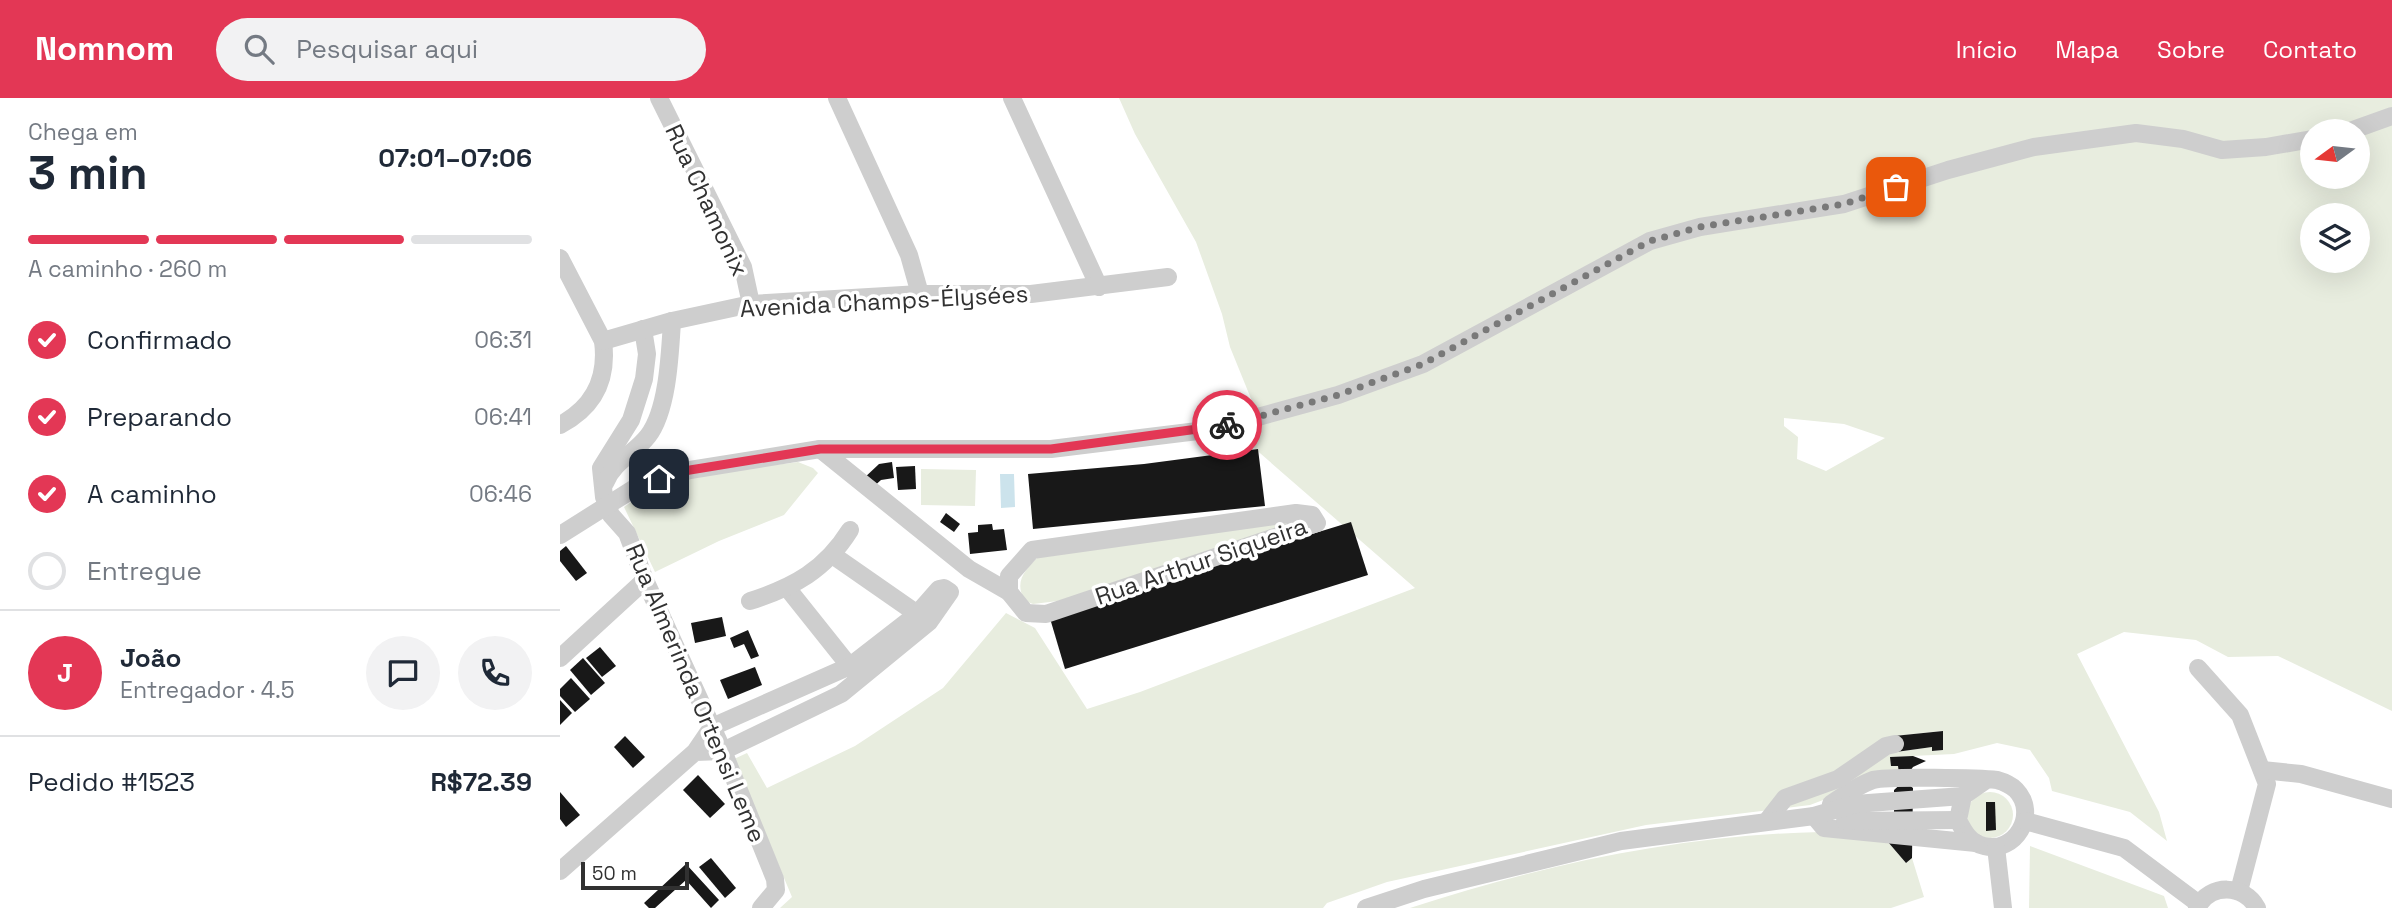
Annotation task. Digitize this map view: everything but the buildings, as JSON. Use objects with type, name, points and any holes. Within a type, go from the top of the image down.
[{"type":"street","name":"Rua Chamonix","points":[[659,98],[743,267],[751,304]]},
{"type":"street","points":[[836,98],[909,255],[920,294]]},
{"type":"street","points":[[1012,98],[1099,287]]},
{"type":"street","points":[[2370,124],[2392,116]]},
{"type":"street","points":[[560,535],[635,488],[690,470],[820,449],[1051,449],[1214,429],[1338,395],[1423,364],[1650,241],[1700,227],[1844,204],[1948,170],[2034,147],[2136,132],[2183,139],[2222,150],[2300,141]]},
{"type":"street","points":[[560,258],[603,341],[604,366],[598,389],[578,416],[560,425]]},
{"type":"street","name":"Avenida Champs-Élysées","points":[[603,341],[672,321],[751,304],[920,294],[1031,294],[1168,276]]},
{"type":"street","points":[[604,486],[614,466],[648,436],[655,423],[669,364],[672,321]]},
{"type":"street","points":[[606,507],[601,468],[631,420],[645,379],[647,354],[643,329]]},
{"type":"street","name":"Rua Arthur Siqueira","points":[[820,449],[969,569],[1009,592],[1026,613],[1046,614],[1300,531],[1317,523],[1312,515],[1296,513],[1032,551],[1009,576],[1009,592]]},
{"type":"street","name":"Rua Almerinda Ortensi Leme","points":[[606,507],[627,533],[645,580],[723,751],[776,885],[773,896],[761,908]]},
{"type":"street","points":[[750,601],[788,589],[834,556],[850,530]]},
{"type":"street","points":[[695,752],[723,751],[841,694],[855,672],[923,618],[834,556]]},
{"type":"street","points":[[560,658],[645,580]]},
{"type":"street","points":[[788,589],[855,672]]},
{"type":"street","points":[[2198,668],[2240,715],[2267,784],[2239,891]]},
{"type":"street","points":[[560,871],[695,752],[712,727],[783,696],[855,672]]},
{"type":"street","points":[[783,696],[793,717]]},
{"type":"street","points":[[1767,821],[1785,798],[1838,779],[1886,746],[1895,744]]},
{"type":"street","points":[[2262,770],[2301,774],[2392,799]]},
{"type":"street","points":[[1890,777],[1997,780],[2016,790],[2022,800],[2025,821],[2014,839],[1996,847],[1824,828],[1814,816],[1854,797],[1872,780],[1890,777]]},
{"type":"street","points":[[1935,780],[1959,805],[1964,832],[1977,844]]},
{"type":"street","points":[[1366,908],[1483,873],[1620,841],[1814,816],[1843,821],[1959,805],[1977,783],[1986,780]]},
{"type":"street","points":[[1854,797],[1959,805]]},
{"type":"street","points":[[1843,821],[1852,815],[1854,797]]},
{"type":"street","points":[[2025,821],[2124,848],[2198,906],[2213,892],[2239,891],[2248,896],[2257,908]]},
{"type":"street","points":[[1996,847],[2003,908]]},
{"type":"shaded area","points":[[1119,98],[2392,98],[2392,711],[2278,656],[2228,657],[2196,640],[2124,632],[2077,654],[2159,812],[2167,841],[2130,812],[2052,791],[2049,778],[2030,750],[1997,743],[1954,754],[1891,757],[1891,766],[1898,766],[1899,771],[1810,805],[1646,825],[1387,882],[1327,903],[1323,908],[780,908],[792,897],[734,759],[747,753],[767,788],[855,746],[943,688],[1006,613],[1035,628],[1087,709],[1140,692],[1415,588],[1246,441],[1235,417],[1256,411],[1230,347],[1222,314],[1196,242],[1135,134]],"holes":[[[1784,418],[1844,424],[1885,438],[1826,471],[1797,459],[1798,437],[1784,426]],[[1942,731],[1943,750],[1933,751],[1932,747],[1897,752],[1895,736]]]},
{"type":"shaded area","points":[[798,462],[818,473],[784,515],[719,541],[655,572],[624,507],[643,495],[685,479],[730,470]]},
{"type":"shaded area","points":[[921,469],[976,470],[975,506],[921,505]]},
{"type":"shaded area","points":[[1291,522],[1291,529],[1058,601],[1033,604],[1025,601],[1020,587],[1023,576],[1040,555]]},
{"type":"shaded area","points":[[1990,792],[2007,798],[2013,815],[2007,832],[1990,838],[1973,832],[1967,815],[1973,798]]},
{"type":"shaded area","points":[[1820,832],[1888,842],[1906,863],[1912,858],[1924,897],[1891,908],[1410,908],[1510,878],[1612,855],[1716,839]]},
{"type":"shaded area","points":[[2030,846],[2164,896],[2168,908],[2029,908]]},
{"type":"water","points":[[1000,474],[1014,474],[1015,507],[1001,508]]},
{"type":"way so far","points":[[1227,425],[1338,395],[1423,364],[1650,241],[1700,227],[1844,204],[1896,187]]},
{"type":"route","points":[[659,479],[690,470],[820,449],[1051,449],[1214,429],[1227,425]]}]
